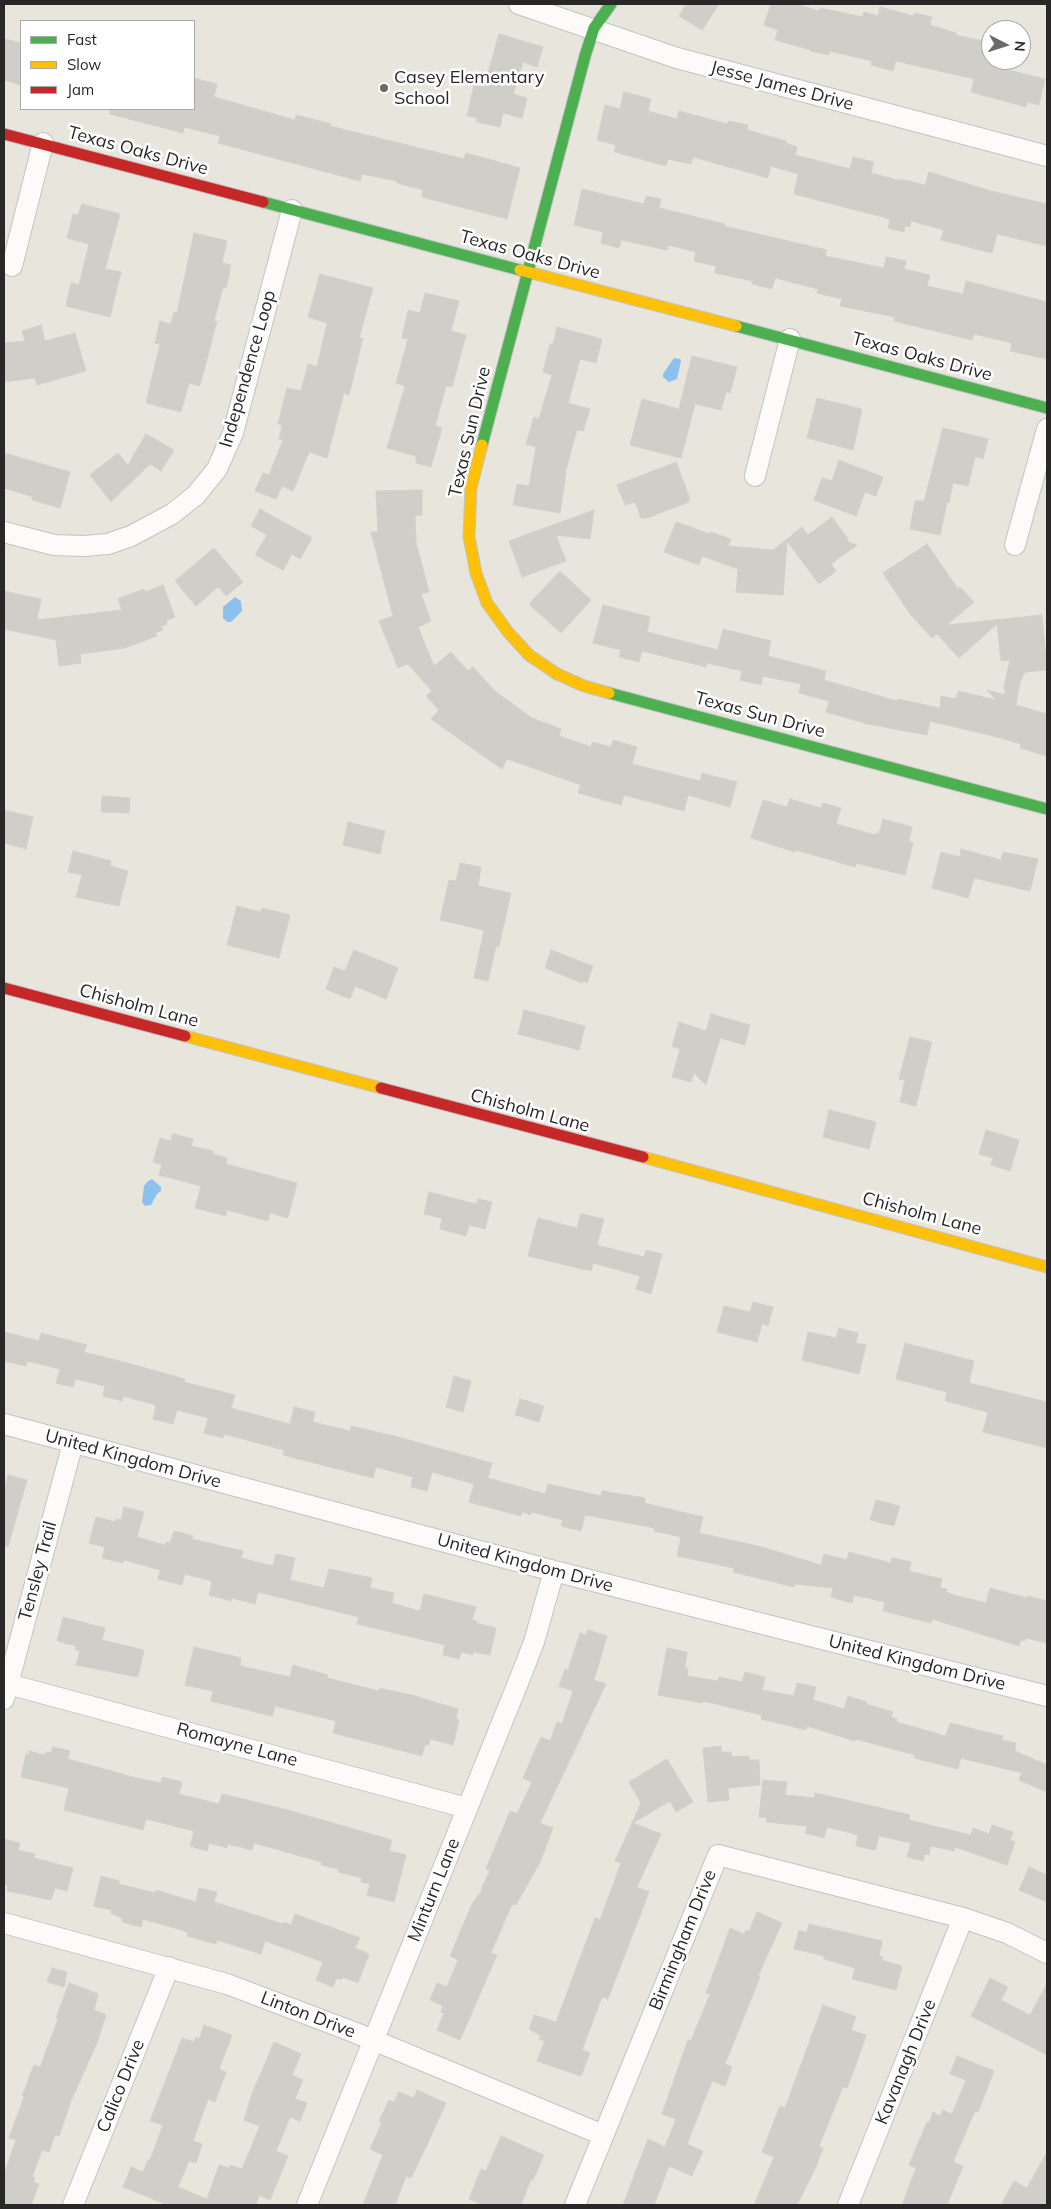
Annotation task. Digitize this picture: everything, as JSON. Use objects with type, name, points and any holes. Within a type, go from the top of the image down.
[{"type":"street","name":"Jesse James Drive","points":[[520,4],[654,50],[722,70],[1047,156]]},
{"type":"street","name":"Texas Sun Drive","points":[[611,4],[594,28],[471,488],[469,537],[476,573],[487,603],[508,632],[529,655],[557,674],[584,686],[1047,809]]},
{"type":"street","name":"Texas Oaks Drive","points":[[4,134],[1047,408]]},
{"type":"street","points":[[12,266],[43,144]]},
{"type":"street","name":"Independence Loop","points":[[4,532],[54,545],[84,546],[108,544],[131,536],[172,514],[196,494],[217,469],[233,433],[292,210]]},
{"type":"street","points":[[755,476],[790,339]]},
{"type":"street","points":[[1014,545],[1047,429]]},
{"type":"street","name":"Chisholm Lane","points":[[4,988],[909,1228],[1047,1267]]},
{"type":"street","name":"United Kingdom Drive","points":[[4,1424],[554,1572],[1047,1696]]},
{"type":"street","name":"Tensley Trail","points":[[6,1692],[73,1443]]},
{"type":"street","name":"Minturn Lane","points":[[307,2205],[534,1642],[554,1572]]},
{"type":"street","name":"Romayne Lane","points":[[6,1692],[467,1808]]},
{"type":"street","name":"Birmingham Drive","points":[[575,2205],[718,1855],[963,1918],[1007,1933],[1047,1953]]},
{"type":"street","name":"Kavanagh Drive","points":[[848,2205],[963,1918]]},
{"type":"street","name":"Linton Drive","points":[[4,1923],[169,1967],[270,1999],[603,2135]]},
{"type":"street","name":"Calico Drive","points":[[73,2205],[169,1967]]},
{"type":"water","points":[[674,358],[681,361],[677,379],[669,382],[663,377],[663,374]]},
{"type":"water","points":[[235,597],[241,601],[242,611],[231,622],[227,622],[223,618],[223,607]]},
{"type":"water","points":[[152,1179],[161,1187],[161,1191],[157,1194],[151,1205],[145,1206],[142,1202],[144,1186]]},
{"type":"building","points":[[686,4],[719,4],[702,30],[679,16]]},
{"type":"building","points":[[771,4],[796,4],[819,11],[820,8],[863,17],[864,12],[878,16],[880,7],[914,16],[915,13],[932,17],[930,25],[956,33],[956,35],[981,41],[981,70],[1009,70],[1045,79],[1039,105],[1027,102],[1026,107],[971,92],[974,79],[896,61],[893,71],[871,65],[872,61],[830,51],[829,55],[810,51],[775,40],[778,30],[764,25]]},
{"type":"building","points":[[499,34],[543,47],[537,67],[523,62],[513,94],[527,98],[522,118],[503,113],[500,127],[476,122],[477,118],[467,116],[474,85],[484,87]]},
{"type":"building","points":[[4,39],[20,43],[20,85],[4,80]]},
{"type":"building","points":[[195,78],[217,84],[214,97],[295,120],[296,115],[331,124],[330,126],[464,159],[466,153],[520,168],[507,219],[422,197],[423,190],[397,183],[397,181],[362,174],[360,181],[218,143],[220,136],[184,127],[183,133],[110,114],[110,110],[195,110]]},
{"type":"building","points":[[624,92],[651,99],[648,111],[677,119],[679,111],[728,124],[728,121],[748,125],[747,130],[786,141],[786,143],[797,147],[795,155],[850,169],[853,157],[874,162],[871,173],[901,181],[901,179],[925,185],[929,172],[991,191],[1047,204],[1047,246],[997,234],[992,253],[941,240],[944,230],[911,221],[910,227],[905,226],[904,232],[888,228],[890,219],[794,194],[798,174],[771,166],[768,178],[693,157],[691,164],[668,159],[666,166],[614,152],[616,145],[597,140],[605,105],[620,109]]},
{"type":"building","points":[[582,189],[644,204],[646,196],[661,199],[659,208],[725,224],[724,226],[827,250],[825,256],[884,268],[886,257],[906,261],[904,269],[930,275],[927,286],[963,294],[966,281],[1047,302],[1047,359],[1010,351],[1012,343],[974,334],[972,340],[894,321],[895,317],[840,306],[842,299],[817,293],[818,289],[775,278],[772,289],[752,284],[753,281],[715,273],[716,266],[694,261],[696,252],[668,245],[667,250],[621,240],[619,248],[601,243],[603,232],[574,225]]},
{"type":"building","points":[[82,204],[120,214],[105,269],[121,272],[110,317],[66,306],[71,283],[79,285],[89,244],[67,238],[73,214],[78,215]]},
{"type":"building","points":[[194,233],[227,241],[222,263],[231,265],[226,288],[223,287],[214,321],[217,322],[200,386],[189,383],[181,412],[146,403],[160,344],[155,343],[160,321],[171,324],[174,312],[177,313]]},
{"type":"building","points":[[320,274],[373,288],[359,338],[363,338],[349,395],[344,393],[327,458],[309,452],[293,491],[282,486],[276,499],[255,491],[263,473],[269,475],[283,440],[279,439],[282,425],[278,424],[287,388],[301,391],[308,364],[317,367],[327,323],[308,317]]},
{"type":"building","points":[[425,293],[459,301],[451,331],[466,335],[452,387],[446,386],[435,426],[442,428],[431,467],[416,463],[416,456],[387,448],[405,386],[396,383],[408,339],[402,338],[408,310],[420,313]]},
{"type":"building","points":[[41,325],[45,341],[75,333],[86,371],[37,385],[35,378],[4,382],[4,343],[25,341],[22,331]]},
{"type":"building","points":[[557,327],[602,339],[596,363],[580,359],[568,403],[590,409],[583,431],[577,430],[565,473],[560,513],[513,505],[517,484],[529,486],[536,447],[526,444],[534,417],[539,419],[552,375],[543,372],[550,344],[553,344]]},
{"type":"building","points":[[692,356],[737,367],[730,393],[726,392],[721,410],[695,404],[681,458],[630,445],[642,399],[679,409]]},
{"type":"building","points":[[817,398],[862,409],[853,450],[807,438]]},
{"type":"building","points":[[943,428],[988,439],[983,459],[975,457],[968,486],[953,483],[940,535],[910,529],[915,501],[924,501]]},
{"type":"building","points":[[146,434],[174,450],[161,471],[150,464],[111,502],[90,475],[118,453],[128,465]]},
{"type":"building","points":[[4,453],[70,472],[60,508],[32,500],[33,497],[4,488]]},
{"type":"building","points":[[839,460],[883,477],[876,496],[865,492],[856,516],[814,500],[822,478],[832,481]]},
{"type":"building","points":[[676,462],[689,496],[689,502],[647,518],[641,518],[635,502],[625,505],[617,485]]},
{"type":"building","points":[[422,490],[422,515],[415,516],[416,542],[429,592],[421,594],[431,621],[418,627],[434,666],[451,652],[468,671],[473,667],[496,692],[532,718],[561,729],[559,736],[591,747],[592,742],[611,747],[613,740],[637,747],[632,764],[700,781],[702,773],[737,782],[730,807],[688,795],[684,811],[624,795],[621,805],[578,793],[581,785],[507,759],[502,769],[431,719],[439,710],[426,696],[432,691],[408,664],[398,668],[379,621],[393,616],[371,532],[378,532],[376,491]]},
{"type":"building","points":[[260,509],[312,538],[300,559],[292,554],[283,570],[255,555],[267,535],[251,526]]},
{"type":"building","points":[[594,510],[590,539],[556,535],[566,561],[522,577],[509,541]]},
{"type":"building","points":[[832,517],[848,539],[847,542],[857,545],[831,564],[836,571],[819,584],[787,541],[783,595],[736,592],[738,569],[702,556],[699,565],[664,552],[676,522],[731,539],[728,546],[773,550],[802,527],[808,535]]},
{"type":"building","points":[[927,544],[958,589],[960,587],[974,602],[947,625],[1042,615],[1047,670],[1025,672],[1020,682],[1016,705],[1047,714],[1047,756],[1020,748],[1021,744],[930,721],[927,735],[868,724],[826,712],[829,701],[799,693],[801,684],[763,676],[761,685],[740,680],[742,671],[707,663],[706,667],[642,651],[639,662],[619,657],[621,650],[593,643],[603,605],[650,617],[647,632],[718,650],[723,629],[771,641],[768,656],[826,671],[824,680],[897,701],[898,699],[940,708],[941,696],[956,699],[958,691],[996,700],[987,690],[1005,695],[1004,686],[1010,660],[1001,661],[997,624],[959,658],[937,634],[932,638],[910,614],[883,573]]},
{"type":"building","points":[[214,548],[243,582],[226,596],[218,587],[196,606],[175,581]]},
{"type":"building","points":[[560,571],[591,600],[561,633],[529,604]]},
{"type":"building","points":[[163,585],[175,617],[166,621],[167,624],[161,626],[163,630],[155,633],[157,636],[125,648],[80,654],[81,663],[59,666],[56,640],[4,629],[4,591],[41,599],[37,620],[122,610],[118,599],[144,589],[145,592]]},
{"type":"building","points":[[102,796],[130,798],[129,813],[101,812]]},
{"type":"building","points":[[790,799],[821,808],[823,803],[841,808],[836,824],[875,835],[876,833],[879,834],[883,819],[912,827],[909,841],[913,843],[905,875],[856,863],[855,867],[796,850],[795,852],[751,838],[763,800],[787,807]]},
{"type":"building","points":[[4,810],[33,817],[26,849],[4,843]]},
{"type":"building","points":[[348,822],[385,831],[380,854],[343,845]]},
{"type":"building","points":[[961,849],[1001,860],[1003,852],[1038,859],[1030,891],[974,878],[968,898],[932,888],[941,852],[960,857]]},
{"type":"building","points":[[73,851],[111,861],[110,866],[128,871],[119,906],[76,897],[82,875],[68,872]]},
{"type":"building","points":[[460,863],[481,867],[478,886],[511,893],[499,946],[496,946],[488,981],[474,978],[484,930],[440,920],[449,880],[456,881]]},
{"type":"building","points":[[237,906],[260,912],[262,908],[290,915],[279,958],[227,945]]},
{"type":"building","points":[[354,950],[398,968],[386,999],[355,986],[350,999],[326,989],[334,967],[345,971]]},
{"type":"building","points":[[551,950],[593,966],[587,983],[583,981],[582,983],[545,968]]},
{"type":"building","points":[[524,1010],[585,1026],[579,1050],[518,1034]]},
{"type":"building","points":[[711,1014],[750,1025],[745,1045],[720,1038],[706,1085],[694,1073],[691,1082],[672,1077],[680,1049],[672,1046],[679,1022],[706,1031]]},
{"type":"building","points":[[910,1037],[932,1042],[916,1106],[900,1102],[905,1080],[899,1079]]},
{"type":"building","points":[[829,1110],[876,1122],[869,1149],[823,1137]]},
{"type":"building","points":[[986,1130],[1019,1140],[1010,1171],[991,1165],[993,1158],[979,1154]]},
{"type":"building","points":[[173,1134],[193,1139],[191,1146],[213,1151],[213,1154],[227,1158],[226,1164],[297,1183],[288,1218],[270,1213],[268,1221],[227,1210],[226,1216],[195,1208],[201,1186],[159,1175],[162,1165],[153,1162],[160,1138],[171,1141]]},
{"type":"building","points":[[429,1192],[476,1204],[478,1199],[492,1202],[485,1229],[469,1225],[466,1236],[440,1229],[442,1218],[424,1214]]},
{"type":"building","points":[[581,1214],[604,1219],[597,1245],[644,1257],[646,1250],[662,1254],[651,1294],[636,1289],[640,1276],[593,1263],[591,1271],[528,1256],[538,1218],[577,1228]]},
{"type":"building","points":[[753,1302],[773,1307],[768,1326],[762,1324],[757,1342],[717,1332],[724,1306],[750,1312]]},
{"type":"building","points":[[839,1328],[858,1333],[856,1343],[866,1345],[859,1374],[802,1360],[808,1332],[836,1338]]},
{"type":"building","points":[[4,1332],[39,1341],[41,1333],[87,1345],[84,1352],[185,1379],[184,1382],[235,1395],[231,1408],[290,1424],[294,1407],[315,1412],[313,1422],[350,1431],[351,1426],[492,1463],[488,1478],[545,1494],[548,1484],[601,1496],[602,1491],[645,1498],[644,1503],[703,1517],[699,1533],[762,1547],[821,1565],[824,1554],[847,1560],[849,1552],[891,1563],[892,1558],[911,1562],[909,1571],[942,1579],[940,1588],[947,1589],[946,1592],[954,1595],[986,1603],[990,1588],[1027,1598],[1028,1596],[1047,1601],[1047,1643],[1026,1638],[1025,1641],[1021,1640],[1019,1646],[932,1619],[931,1623],[883,1611],[885,1602],[854,1595],[852,1603],[831,1597],[833,1588],[795,1584],[794,1587],[733,1572],[734,1568],[677,1556],[681,1537],[654,1531],[655,1528],[585,1515],[581,1531],[561,1526],[563,1520],[531,1512],[531,1515],[522,1512],[521,1516],[469,1502],[474,1484],[432,1472],[427,1491],[411,1487],[413,1477],[376,1467],[373,1478],[283,1455],[284,1450],[224,1434],[223,1438],[204,1433],[208,1418],[177,1410],[173,1424],[153,1419],[156,1405],[123,1396],[122,1401],[103,1396],[105,1386],[75,1379],[73,1387],[56,1383],[60,1369],[27,1361],[26,1366],[4,1361]]},
{"type":"building","points":[[905,1343],[974,1361],[969,1383],[1047,1402],[1047,1448],[983,1432],[988,1412],[945,1401],[947,1392],[896,1379]]},
{"type":"building","points":[[454,1376],[471,1381],[463,1412],[446,1407]]},
{"type":"building","points":[[520,1399],[544,1406],[539,1422],[515,1415]]},
{"type":"building","points":[[8,1475],[27,1480],[8,1547],[4,1546],[4,1489]]},
{"type":"building","points":[[876,1500],[900,1506],[894,1526],[870,1520]]},
{"type":"building","points":[[124,1507],[144,1512],[137,1537],[165,1545],[166,1542],[170,1543],[174,1531],[193,1536],[192,1539],[243,1551],[241,1558],[273,1566],[276,1554],[295,1558],[290,1580],[324,1588],[329,1569],[372,1578],[370,1588],[394,1593],[392,1603],[420,1611],[424,1594],[476,1607],[472,1620],[477,1621],[476,1623],[496,1628],[490,1655],[473,1652],[473,1655],[461,1652],[459,1659],[443,1655],[445,1645],[357,1624],[359,1617],[258,1592],[255,1604],[232,1598],[231,1601],[209,1595],[212,1581],[185,1574],[182,1585],[158,1579],[160,1570],[124,1560],[123,1563],[102,1558],[105,1547],[89,1543],[96,1517],[115,1522],[116,1519],[121,1520]]},
{"type":"building","points":[[63,1617],[105,1628],[102,1640],[144,1650],[138,1677],[76,1665],[80,1651],[75,1650],[76,1646],[57,1641]]},
{"type":"building","points":[[588,1630],[607,1636],[594,1680],[606,1684],[540,1823],[553,1828],[540,1862],[516,1905],[512,1904],[491,1953],[497,1955],[460,2040],[437,2030],[444,2013],[441,2012],[443,2006],[430,2000],[437,1983],[447,1987],[458,1960],[450,1956],[472,1904],[480,1893],[490,1870],[486,1869],[510,1811],[517,1814],[532,1782],[523,1778],[541,1737],[550,1741],[557,1722],[562,1724],[573,1691],[559,1686],[565,1669],[568,1670],[580,1633],[586,1635]]},
{"type":"building","points":[[194,1647],[241,1658],[240,1666],[290,1677],[293,1665],[328,1675],[327,1678],[379,1691],[380,1688],[415,1696],[458,1709],[456,1719],[459,1720],[453,1745],[430,1739],[429,1745],[425,1744],[422,1756],[333,1733],[336,1721],[275,1706],[272,1716],[211,1701],[213,1691],[185,1685]]},
{"type":"building","points":[[667,1648],[687,1652],[685,1668],[688,1668],[687,1676],[718,1681],[719,1677],[742,1682],[745,1672],[765,1677],[762,1690],[794,1696],[797,1683],[816,1687],[813,1700],[844,1709],[848,1696],[867,1702],[866,1704],[893,1712],[891,1717],[897,1719],[896,1722],[946,1736],[950,1723],[1003,1736],[1002,1740],[1016,1743],[1015,1751],[1047,1765],[1047,1792],[1019,1780],[1022,1773],[961,1758],[958,1769],[914,1758],[915,1755],[856,1739],[855,1741],[807,1726],[806,1730],[761,1719],[762,1715],[703,1701],[702,1703],[658,1695]]},
{"type":"building","points":[[721,1746],[721,1752],[731,1752],[732,1757],[749,1756],[749,1760],[759,1760],[760,1785],[728,1788],[729,1800],[708,1802],[703,1748]]},
{"type":"building","points":[[53,1747],[70,1751],[68,1759],[137,1778],[161,1783],[162,1777],[182,1782],[179,1794],[219,1804],[222,1794],[284,1809],[392,1840],[389,1851],[406,1855],[394,1902],[367,1895],[370,1884],[361,1882],[362,1878],[338,1872],[339,1869],[321,1865],[322,1862],[254,1843],[252,1850],[228,1844],[227,1848],[209,1843],[207,1851],[190,1846],[194,1831],[146,1819],[143,1830],[64,1810],[69,1788],[21,1777],[26,1754],[29,1755],[29,1751],[45,1755],[46,1752],[51,1753]]},
{"type":"building","points":[[667,1759],[693,1802],[676,1812],[670,1801],[633,1823],[661,1834],[637,1887],[649,1892],[608,1999],[602,1997],[582,2050],[590,2053],[581,2076],[537,2061],[545,2041],[539,2039],[541,2036],[529,2029],[534,2015],[556,2022],[595,1918],[600,1920],[621,1863],[615,1861],[641,1803],[629,1782]]},
{"type":"building","points":[[763,1780],[787,1782],[785,1795],[814,1798],[815,1793],[910,1815],[909,1820],[971,1835],[973,1828],[989,1834],[992,1825],[1013,1832],[1010,1840],[1015,1842],[1007,1865],[955,1847],[954,1851],[931,1846],[929,1855],[925,1854],[923,1861],[907,1857],[911,1843],[879,1836],[875,1850],[856,1846],[858,1835],[827,1827],[824,1838],[805,1833],[807,1826],[766,1822],[767,1818],[759,1817]]},
{"type":"building","points":[[4,1839],[20,1843],[18,1850],[35,1854],[34,1858],[73,1868],[67,1891],[55,1888],[51,1900],[7,1891],[8,1885],[4,1885]]},
{"type":"building","points":[[1029,1867],[1047,1875],[1047,1902],[1019,1890]]},
{"type":"building","points":[[101,1876],[119,1881],[119,1884],[155,1893],[156,1890],[196,1902],[199,1888],[217,1892],[214,1902],[283,1924],[284,1922],[291,1925],[295,1914],[360,1938],[355,1948],[369,1954],[358,1983],[343,1977],[341,1980],[337,1978],[333,1987],[316,1980],[323,1962],[265,1941],[261,1954],[217,1940],[216,1944],[187,1936],[188,1932],[143,1919],[141,1927],[122,1922],[122,1918],[111,1913],[111,1910],[94,1906]]},
{"type":"building","points":[[757,1912],[782,1923],[758,1976],[760,1977],[725,2064],[732,2067],[725,2086],[712,2081],[687,2144],[703,2151],[692,2176],[669,2166],[654,2205],[623,2205],[648,2139],[665,2147],[676,2119],[662,2114],[688,2040],[691,2041],[710,1994],[706,1993],[730,1928],[744,1934],[746,1930],[749,1931]]},
{"type":"building","points":[[809,1924],[882,1941],[879,1956],[883,1957],[882,1960],[902,1966],[896,1990],[852,1979],[855,1968],[824,1959],[824,1956],[794,1949],[799,1930],[807,1933]]},
{"type":"building","points":[[52,1968],[67,1972],[64,1987],[47,1982]]},
{"type":"building","points":[[990,1978],[1008,1987],[1001,2000],[1030,2015],[1047,1984],[1047,2055],[971,2016]]},
{"type":"building","points":[[69,1983],[98,1994],[94,2010],[106,2015],[97,2043],[71,2101],[59,2136],[55,2135],[49,2152],[42,2150],[32,2177],[35,2178],[33,2182],[39,2184],[31,2205],[4,2205],[4,2174],[16,2140],[9,2138],[34,2065],[40,2067]]},
{"type":"building","points":[[823,2005],[856,2017],[851,2030],[866,2035],[857,2062],[847,2088],[843,2087],[819,2146],[823,2148],[816,2167],[797,2205],[754,2205],[774,2157],[762,2152],[780,2106],[785,2108]]},
{"type":"building","points":[[204,2025],[232,2035],[219,2069],[226,2072],[215,2102],[208,2099],[193,2141],[202,2144],[196,2163],[189,2161],[178,2187],[207,2199],[219,2165],[229,2168],[230,2165],[242,2169],[260,2126],[244,2120],[252,2094],[274,2042],[301,2054],[292,2075],[303,2080],[295,2099],[307,2103],[300,2121],[290,2117],[276,2151],[288,2156],[270,2200],[259,2195],[256,2205],[168,2205],[123,2187],[131,2167],[143,2172],[148,2160],[150,2160],[163,2125],[150,2121],[182,2038],[194,2042],[196,2037],[199,2039]]},
{"type":"building","points":[[957,2056],[994,2071],[978,2112],[975,2111],[953,2162],[963,2166],[947,2205],[902,2205],[916,2168],[909,2165],[927,2122],[929,2123],[933,2112],[940,2116],[943,2110],[952,2114],[966,2080],[950,2074]]},
{"type":"building","points":[[417,2090],[446,2103],[428,2143],[411,2178],[406,2176],[395,2205],[363,2205],[383,2155],[370,2149],[382,2123],[379,2121],[389,2100],[394,2102],[399,2092],[414,2098]]},
{"type":"building","points":[[501,2136],[544,2155],[533,2180],[531,2179],[521,2205],[483,2205],[469,2199],[481,2169],[486,2171]]},
{"type":"building","points":[[1047,2152],[1047,2205],[1001,2205],[1014,2181],[1027,2188]]},
{"type":"traffic: fast","points":[[482,445],[585,56],[594,28],[611,4]]},
{"type":"traffic: fast","points":[[263,202],[520,270]]},
{"type":"traffic: fast","points":[[736,326],[1047,408]]},
{"type":"traffic: fast","points":[[609,693],[1047,809]]},
{"type":"traffic: slow","points":[[520,270],[736,326]]},
{"type":"traffic: slow","points":[[482,445],[471,488],[469,537],[476,573],[487,603],[508,632],[529,655],[557,674],[584,686],[609,693]]},
{"type":"traffic: slow","points":[[185,1036],[381,1088]]},
{"type":"traffic: slow","points":[[643,1157],[1047,1267]]},
{"type":"traffic: jam","points":[[4,134],[263,202]]},
{"type":"traffic: jam","points":[[4,988],[185,1036]]},
{"type":"traffic: jam","points":[[381,1088],[643,1157]]},
{"type":"place","name":"Casey Elementary School","points":[[384,88]]}]
